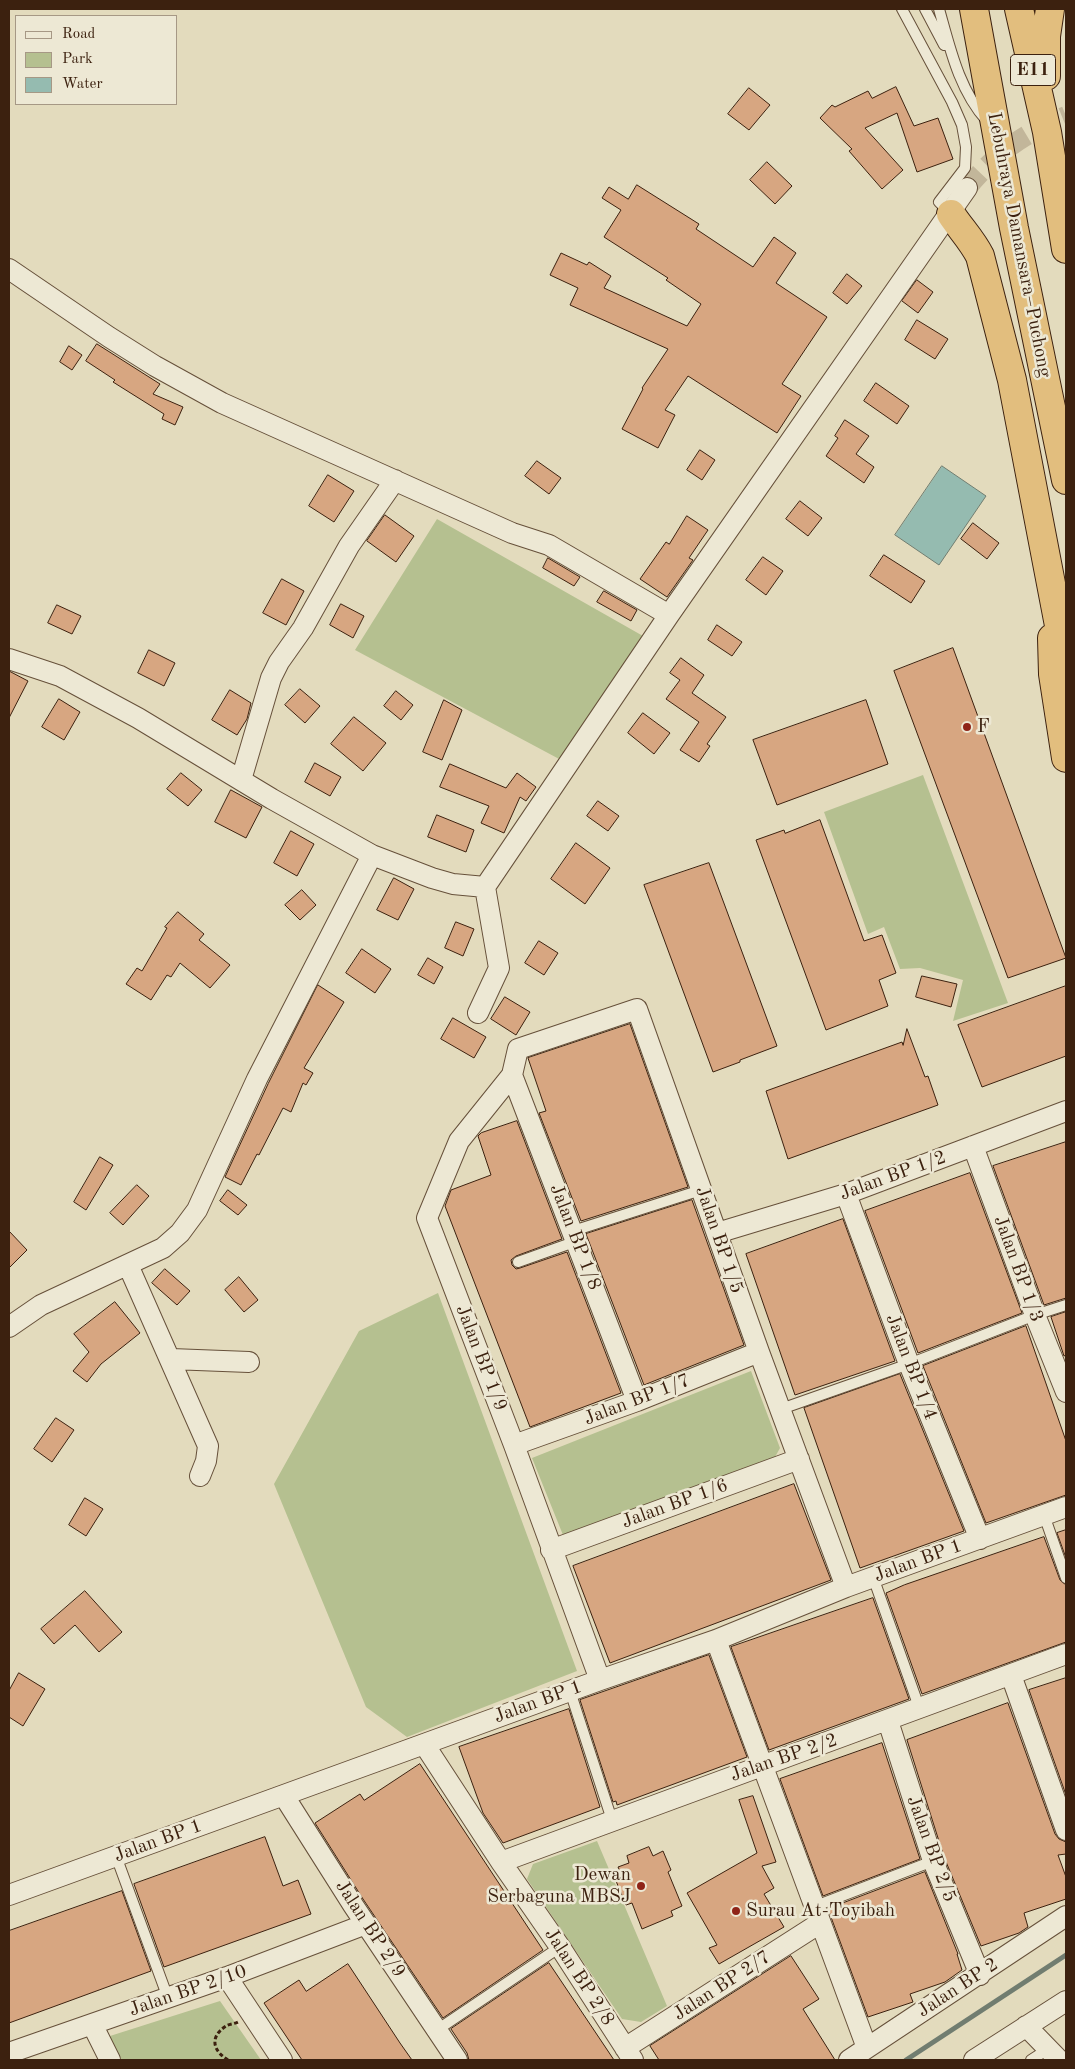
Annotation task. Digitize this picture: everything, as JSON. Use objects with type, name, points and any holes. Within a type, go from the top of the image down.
[{"type":"highway","name":"Lebuhraya Damansara–Puchong","points":[[974,9],[1014,228],[1066,480]]},
{"type":"highway","name":"E11","points":[[1020,9],[1047,132],[1066,248]]},
{"type":"highway","points":[[1047,132],[1046,36],[1050,9]]},
{"type":"highway","points":[[945,208],[974,243],[980,256],[1012,380],[1066,662]]},
{"type":"highway","points":[[1012,380],[1013,362],[1006,265],[1014,228]]},
{"type":"highway","points":[[1050,581],[1053,674],[1066,758]]},
{"type":"street","points":[[478,1013],[499,968],[485,887],[669,615],[822,395],[945,208],[968,188]]},
{"type":"street","points":[[9,269],[132,352],[222,403],[512,533],[549,545],[669,615]]},
{"type":"street","points":[[241,780],[272,678],[279,662],[303,628],[349,546],[395,480]]},
{"type":"street","points":[[9,660],[60,676],[138,718],[372,855],[453,884],[485,887]]},
{"type":"street","points":[[9,1326],[41,1305],[163,1248],[180,1233],[197,1210],[257,1079],[372,855]]},
{"type":"street","name":"Jalan BP 1/5","points":[[518,1050],[636,1009],[759,1352],[846,1587]]},
{"type":"street","name":"Jalan BP 1/9","points":[[518,1050],[512,1074],[459,1140],[427,1218],[514,1445],[600,1680]]},
{"type":"street","name":"Jalan BP 1/8","points":[[512,1074],[637,1401]]},
{"type":"street","name":"Jalan BP 1/2","points":[[717,1233],[846,1194],[1066,1111]]},
{"type":"street","name":"Jalan BP 1/3","points":[[973,1146],[1066,1392]]},
{"type":"street","name":"Jalan BP 1/4","points":[[846,1194],[909,1364],[980,1539]]},
{"type":"street","points":[[128,1265],[208,1446],[206,1460],[200,1476]]},
{"type":"street","name":"Jalan BP 1/7","points":[[514,1445],[637,1401],[759,1352]]},
{"type":"street","points":[[171,1359],[250,1362]]},
{"type":"street","name":"Jalan BP 1/6","points":[[551,1550],[799,1459]]},
{"type":"street","name":"Jalan BP 1","points":[[9,1895],[600,1680],[716,1640],[846,1587],[1066,1507]]},
{"type":"street","points":[[716,1640],[816,1915],[867,2048]]},
{"type":"street","name":"Jalan BP 2/2","points":[[501,1862],[1066,1654]]},
{"type":"street","points":[[1011,1675],[1066,1830]]},
{"type":"street","name":"Jalan BP 2/5","points":[[888,1721],[933,1861],[980,1975]]},
{"type":"street","name":"Jalan BP 2/8","points":[[424,1744],[629,2054]]},
{"type":"street","name":"Jalan BP 2/9","points":[[284,1796],[366,1924],[457,2060]]},
{"type":"street","name":"Jalan BP 2/7","points":[[629,2054],[816,1915]]},
{"type":"street","name":"Jalan BP 2","points":[[849,2060],[980,1975],[1066,1916]]},
{"type":"street","name":"Jalan BP 2/10","points":[[9,2052],[227,1977],[366,1924]]},
{"type":"street","points":[[227,1977],[282,2060]]},
{"type":"street","points":[[974,2060],[1066,2001]]},
{"type":"street","points":[[92,2024],[110,2060]]},
{"type":"street","points":[[1026,2026],[1054,2054]]},
{"type":"lane","points":[[902,9],[952,102],[962,125],[966,147],[964,168],[945,208]]},
{"type":"lane","points":[[926,9],[954,63],[967,94],[980,114],[996,131]]},
{"type":"lane","points":[[939,9],[954,63]]},
{"type":"lane","points":[[518,1262],[575,1236],[702,1190]]},
{"type":"lane","points":[[781,1410],[909,1364],[1035,1314],[1066,1305]]},
{"type":"lane","points":[[1044,1515],[1066,1578]]},
{"type":"lane","points":[[873,1577],[919,1707]]},
{"type":"lane","points":[[570,1691],[612,1820]]},
{"type":"lane","points":[[116,1856],[168,1998]]},
{"type":"lane","points":[[816,1915],[933,1861]]},
{"type":"lane","points":[[437,2030],[560,1947]]},
{"type":"lane","points":[[1031,2060],[1054,2054]]},
{"type":"path","points":[[228,2060],[220,2055],[215,2047],[215,2038],[226,2026],[252,2016]]},
{"type":"green space","points":[[437,519],[643,636],[561,760],[355,650]]},
{"type":"green space","points":[[923,775],[1008,1003],[953,1021],[963,980],[920,968],[900,969],[884,927],[868,934],[824,812]]},
{"type":"green space","points":[[438,1293],[577,1671],[407,1737],[366,1707],[274,1484],[359,1331]]},
{"type":"green space","points":[[751,1371],[780,1448],[770,1466],[565,1540],[532,1458]]},
{"type":"green space","points":[[597,1841],[667,2006],[641,2022],[622,2019],[527,1879],[533,1864]]},
{"type":"green space","points":[[220,2001],[261,2060],[122,2060],[114,2049],[110,2036]]},
{"type":"water","points":[[942,466],[986,496],[939,565],[895,535]]},
{"type":"building","points":[[896,87],[914,126],[938,118],[953,159],[917,172],[897,113],[865,128],[903,170],[882,189],[849,151],[852,149],[820,118],[832,105],[835,107],[868,91],[872,98]]},
{"type":"building","points":[[749,88],[770,105],[749,130],[728,114]]},
{"type":"building","points":[[767,162],[792,186],[775,204],[750,180]]},
{"type":"building","points":[[637,185],[699,224],[696,229],[753,267],[774,237],[796,253],[776,283],[827,317],[782,384],[801,396],[777,433],[688,376],[665,410],[675,415],[658,448],[622,429],[642,388],[668,349],[570,305],[578,288],[550,275],[561,253],[587,265],[589,262],[611,276],[604,288],[687,326],[701,304],[666,280],[668,278],[604,237],[621,210],[602,198],[609,187],[628,199]]},
{"type":"building","points":[[847,274],[862,286],[847,304],[833,293]]},
{"type":"building","points":[[917,280],[933,292],[918,313],[902,301]]},
{"type":"building","points":[[917,320],[948,339],[935,359],[905,340]]},
{"type":"building","points":[[97,344],[160,384],[153,394],[183,407],[175,425],[162,419],[164,414],[113,382],[115,380],[86,361]]},
{"type":"building","points":[[69,346],[82,355],[72,370],[60,362]]},
{"type":"building","points":[[876,383],[909,406],[897,424],[864,401]]},
{"type":"building","points":[[845,420],[869,436],[856,454],[874,467],[864,483],[826,456],[838,438],[835,436]]},
{"type":"building","points":[[700,450],[715,460],[702,480],[687,470]]},
{"type":"building","points":[[537,461],[561,478],[549,494],[525,476]]},
{"type":"building","points":[[328,475],[354,491],[334,522],[309,506]]},
{"type":"building","points":[[800,501],[822,518],[808,536],[786,519]]},
{"type":"building","points":[[385,515],[414,536],[396,562],[367,541]]},
{"type":"building","points":[[687,516],[708,530],[689,558],[693,560],[667,597],[640,579],[666,542],[669,544]]},
{"type":"building","points":[[973,523],[999,543],[987,559],[961,539]]},
{"type":"building","points":[[884,555],[925,581],[911,603],[870,576]]},
{"type":"building","points":[[763,557],[783,571],[766,595],[746,580]]},
{"type":"building","points":[[548,558],[580,577],[574,586],[543,568]]},
{"type":"building","points":[[282,579],[304,591],[286,625],[263,613]]},
{"type":"building","points":[[604,591],[637,610],[631,621],[597,602]]},
{"type":"building","points":[[341,604],[364,616],[353,638],[330,625]]},
{"type":"building","points":[[57,605],[81,616],[72,634],[48,623]]},
{"type":"building","points":[[717,625],[742,642],[732,656],[708,640]]},
{"type":"building","points":[[953,648],[1066,958],[1008,978],[894,671]]},
{"type":"building","points":[[149,650],[175,663],[164,686],[138,673]]},
{"type":"building","points":[[681,658],[704,675],[692,693],[726,717],[707,744],[710,746],[699,762],[680,750],[699,722],[666,699],[680,680],[670,673]]},
{"type":"building","points":[[9,671],[28,681],[9,718]]},
{"type":"building","points":[[300,689],[320,706],[305,723],[285,705]]},
{"type":"building","points":[[230,690],[251,703],[247,719],[237,735],[212,720]]},
{"type":"building","points":[[396,691],[413,705],[401,720],[384,706]]},
{"type":"building","points":[[59,699],[80,712],[64,740],[42,727]]},
{"type":"building","points":[[444,700],[462,710],[442,760],[423,752]]},
{"type":"building","points":[[866,700],[888,764],[777,805],[753,740]]},
{"type":"building","points":[[643,713],[670,733],[654,754],[628,733]]},
{"type":"building","points":[[354,717],[386,743],[363,771],[331,744]]},
{"type":"building","points":[[315,763],[341,777],[330,796],[305,782]]},
{"type":"building","points":[[450,764],[506,788],[517,773],[536,787],[526,801],[520,797],[504,833],[481,823],[489,806],[440,787]]},
{"type":"building","points":[[181,773],[202,790],[188,806],[167,789]]},
{"type":"building","points":[[231,790],[262,807],[246,838],[215,822]]},
{"type":"building","points":[[598,801],[619,816],[608,831],[587,816]]},
{"type":"building","points":[[437,815],[474,830],[466,852],[428,837]]},
{"type":"building","points":[[820,820],[864,941],[882,935],[896,973],[879,980],[888,1006],[826,1030],[756,840],[784,830],[785,833]]},
{"type":"building","points":[[291,831],[314,844],[297,876],[274,863]]},
{"type":"building","points":[[576,843],[610,868],[585,904],[551,879]]},
{"type":"building","points":[[709,863],[777,1046],[713,1072],[644,885]]},
{"type":"building","points":[[394,878],[414,889],[398,920],[377,910]]},
{"type":"building","points":[[302,890],[316,905],[300,920],[285,905]]},
{"type":"building","points":[[178,912],[204,934],[199,940],[230,965],[210,988],[180,963],[171,977],[167,975],[151,1000],[126,984],[137,968],[142,971],[167,928],[165,927]]},
{"type":"building","points":[[456,922],[474,929],[463,956],[445,948]]},
{"type":"building","points":[[539,941],[558,953],[544,975],[525,963]]},
{"type":"building","points":[[362,949],[391,969],[375,993],[346,973]]},
{"type":"building","points":[[428,958],[443,967],[434,984],[418,975]]},
{"type":"building","points":[[922,976],[957,984],[951,1007],[916,997]]},
{"type":"building","points":[[318,985],[344,1002],[304,1068],[313,1073],[306,1085],[303,1083],[291,1112],[283,1108],[241,1185],[225,1177],[268,1084]]},
{"type":"building","points":[[1066,986],[1066,1056],[982,1087],[958,1025]]},
{"type":"building","points":[[505,997],[530,1012],[516,1035],[491,1019]]},
{"type":"building","points":[[453,1018],[486,1037],[474,1058],[441,1039]]},
{"type":"building","points":[[630,1024],[688,1187],[581,1221],[539,1113],[546,1111],[528,1058]]},
{"type":"building","points":[[907,1029],[925,1077],[928,1076],[938,1105],[788,1159],[766,1091],[902,1042],[903,1045]]},
{"type":"building","points":[[517,1121],[562,1239],[516,1256],[511,1260],[512,1265],[516,1269],[567,1252],[621,1393],[530,1427],[445,1206],[451,1190],[491,1175],[478,1136],[481,1133]]},
{"type":"building","points":[[1066,1142],[1066,1298],[1044,1305],[993,1166]]},
{"type":"building","points":[[100,1157],[113,1165],[86,1210],[74,1202]]},
{"type":"building","points":[[970,1173],[1022,1313],[918,1353],[865,1211]]},
{"type":"building","points":[[137,1185],[149,1196],[123,1225],[110,1213]]},
{"type":"building","points":[[228,1190],[247,1205],[238,1215],[220,1201]]},
{"type":"building","points":[[692,1200],[744,1345],[644,1385],[586,1234]]},
{"type":"building","points":[[843,1219],[895,1361],[795,1395],[746,1254]]},
{"type":"building","points":[[9,1231],[27,1250],[9,1268]]},
{"type":"building","points":[[165,1269],[190,1291],[177,1305],[152,1283]]},
{"type":"building","points":[[239,1277],[258,1300],[244,1312],[225,1290]]},
{"type":"building","points":[[115,1302],[140,1333],[101,1364],[87,1382],[73,1371],[89,1352],[74,1334]]},
{"type":"building","points":[[1066,1312],[1066,1355],[1064,1356],[1051,1317]]},
{"type":"building","points":[[1026,1326],[1066,1441],[1066,1495],[986,1523],[923,1366]]},
{"type":"building","points":[[900,1374],[964,1531],[860,1568],[804,1408]]},
{"type":"building","points":[[56,1418],[74,1430],[52,1462],[34,1449]]},
{"type":"building","points":[[794,1484],[831,1580],[610,1663],[573,1566]]},
{"type":"building","points":[[85,1498],[103,1509],[86,1536],[69,1525]]},
{"type":"building","points":[[1066,1530],[1066,1558],[1057,1533]]},
{"type":"building","points":[[1044,1537],[1060,1580],[1066,1585],[1066,1642],[922,1694],[886,1593],[904,1585]]},
{"type":"building","points":[[85,1591],[122,1632],[99,1652],[75,1625],[54,1644],[41,1629]]},
{"type":"building","points":[[873,1598],[909,1699],[769,1750],[731,1647]]},
{"type":"building","points":[[709,1655],[747,1757],[617,1805],[616,1801],[613,1802],[580,1700]]},
{"type":"building","points":[[19,1673],[45,1689],[23,1726],[9,1717],[9,1691]]},
{"type":"building","points":[[1066,1678],[1066,1795],[1029,1690]]},
{"type":"building","points":[[1008,1703],[1055,1834],[1059,1839],[1066,1842],[1066,1854],[1058,1855],[1066,1877],[1066,1899],[1024,1913],[1028,1927],[1019,1933],[981,1946],[944,1857],[907,1740]]},
{"type":"building","points":[[569,1709],[600,1807],[503,1843],[483,1813],[459,1747]]},
{"type":"building","points":[[882,1743],[920,1859],[823,1896],[780,1779]]},
{"type":"building","points":[[420,1764],[543,1950],[443,2018],[363,1899],[315,1823],[360,1794],[364,1800]]},
{"type":"building","name":"Surau At-Toyibah","points":[[753,1796],[776,1862],[762,1866],[774,1888],[764,1894],[784,1927],[719,1964],[709,1948],[717,1945],[687,1893],[757,1853],[739,1800]]},
{"type":"building","points":[[265,1837],[283,1886],[298,1880],[311,1914],[164,1967],[134,1884]]},
{"type":"building","name":"Dewan Serbaguna MBSJ","points":[[649,1847],[653,1856],[663,1851],[671,1870],[668,1872],[682,1906],[671,1911],[673,1916],[642,1929],[632,1903],[626,1905],[616,1881],[623,1878],[618,1867],[629,1863],[627,1856]]},
{"type":"building","points":[[925,1872],[958,1954],[962,1970],[945,1982],[910,1994],[913,2002],[868,2017],[828,1909]]},
{"type":"building","points":[[122,1891],[151,1971],[9,2023],[9,1931]]},
{"type":"building","points":[[791,1956],[819,1999],[803,2009],[835,2060],[659,2060],[650,2046]]},
{"type":"building","points":[[549,1963],[614,2060],[469,2060],[467,2053],[451,2029]]},
{"type":"building","points":[[348,1964],[412,2060],[302,2060],[264,2003],[299,1980],[306,1991]]},
{"type":"waterway","points":[[906,2060],[1066,1955]]},
{"type":"tunnel","points":[[967,188],[989,164],[1012,145],[1066,116]]},
{"type":"place","name":"F","points":[[967,727]]},
{"type":"place","name":"Dewan Serbaguna MBSJ","points":[[641,1886]]},
{"type":"place","name":"Surau At-Toyibah","points":[[736,1911]]}]
